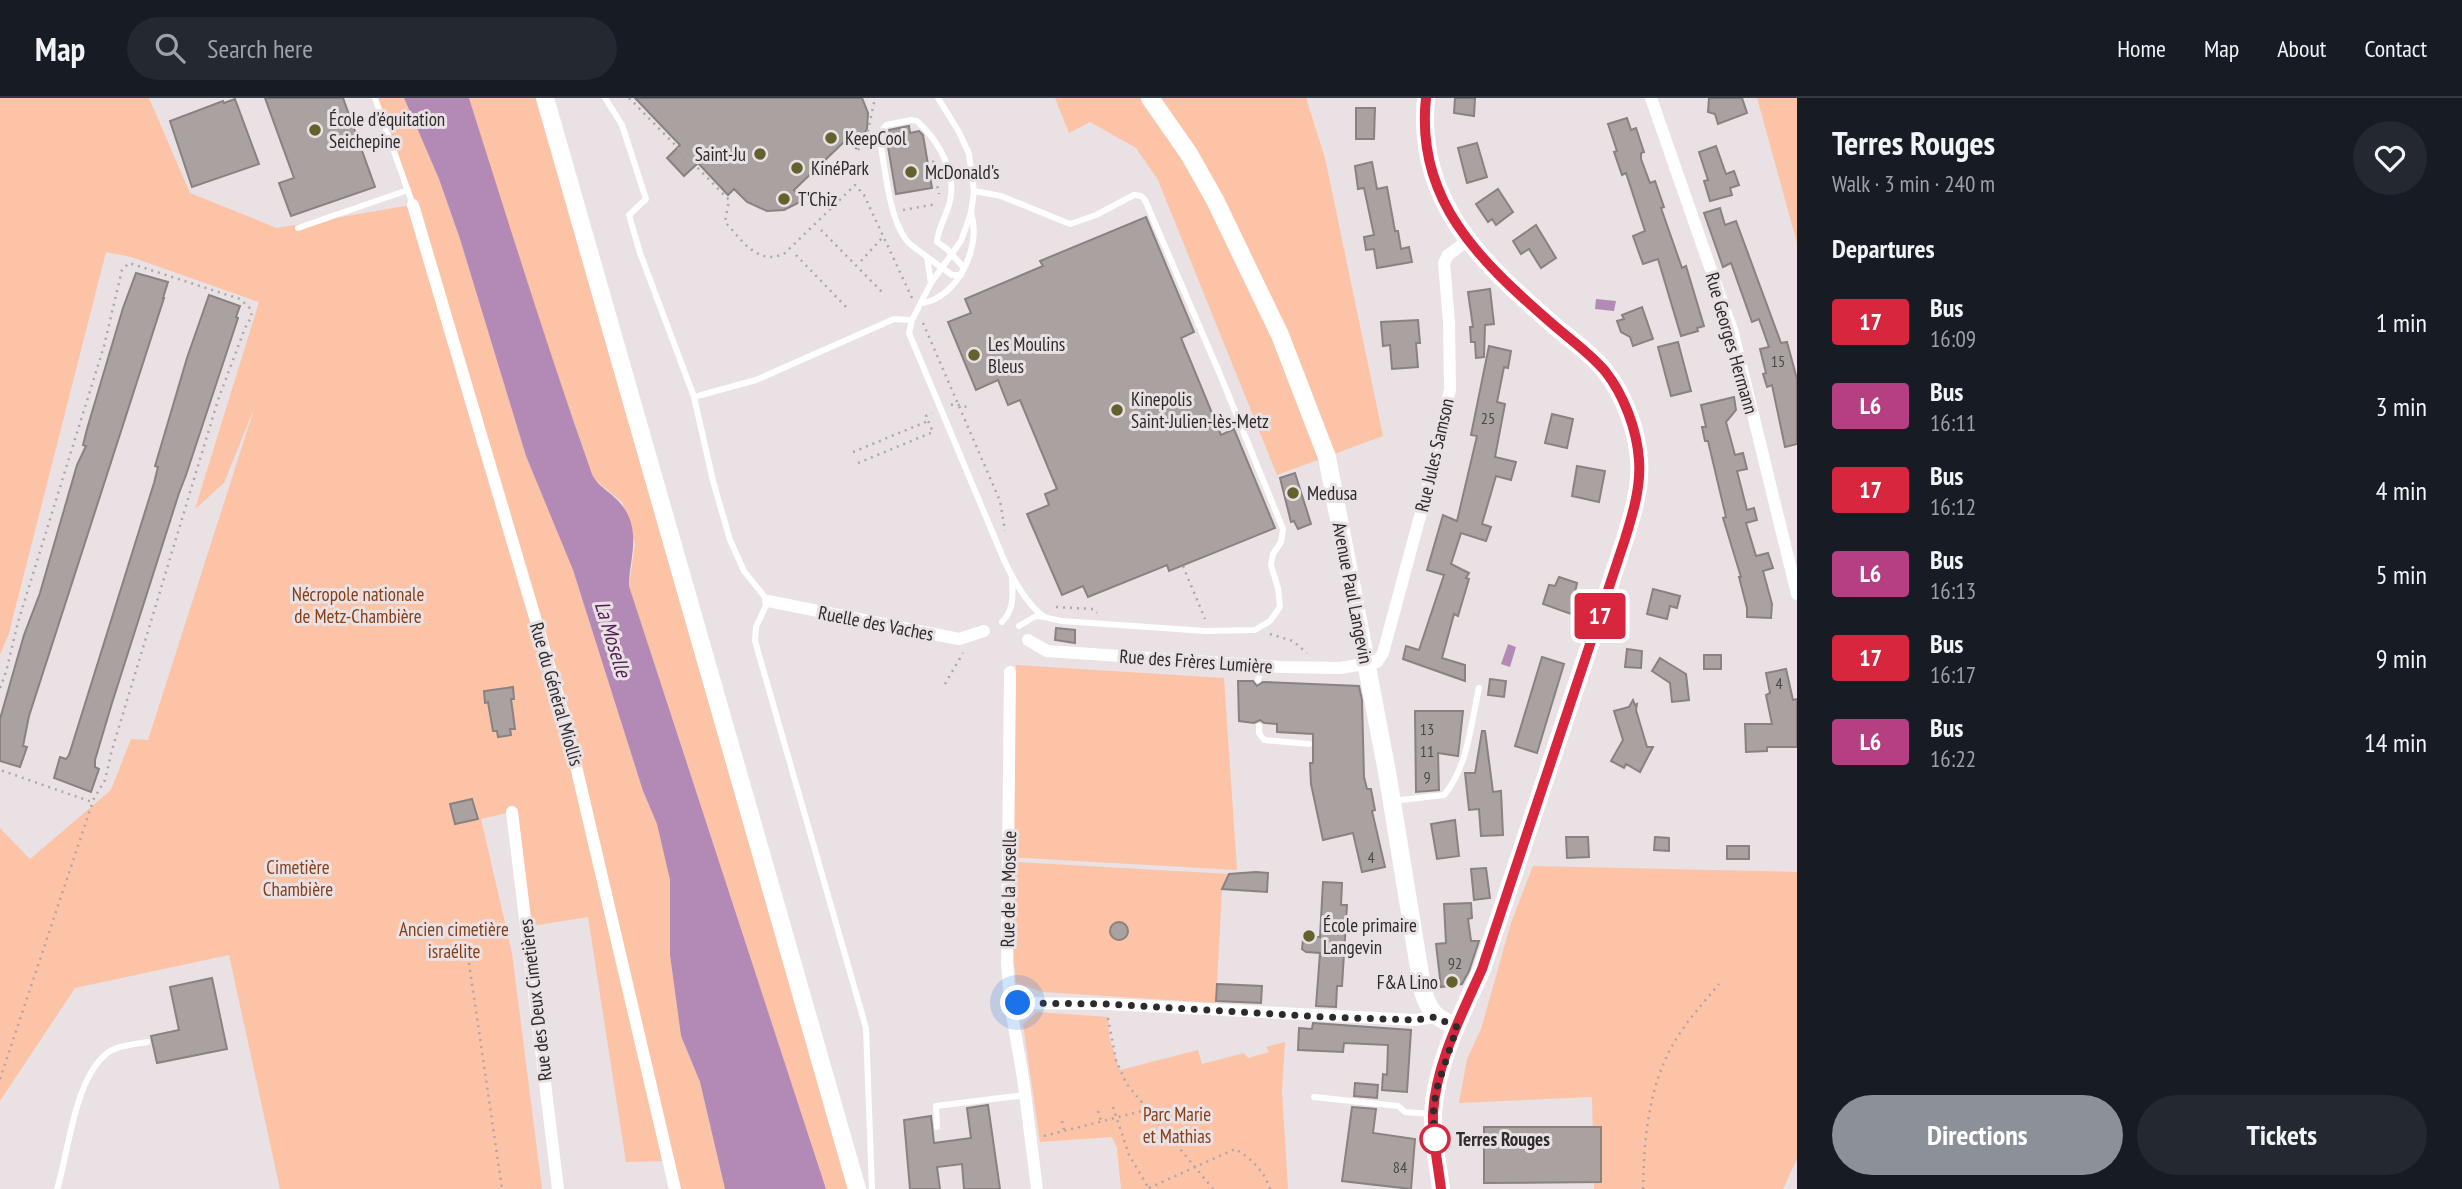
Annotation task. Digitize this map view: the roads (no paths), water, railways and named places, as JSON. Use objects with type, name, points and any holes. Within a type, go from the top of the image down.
[{"type":"main road","points":[[545,98],[857,1189]]},
{"type":"main road","name":"Avenue Paul Langevin","points":[[1150,98],[1189,154],[1216,200],[1280,335],[1327,457],[1367,665],[1417,944],[1423,992],[1428,1008],[1435,1017]]},
{"type":"main road","points":[[1426,98],[1426,143],[1442,201],[1466,241],[1518,293],[1606,372],[1628,413],[1640,463],[1637,496],[1625,539],[1482,969],[1442,1069],[1433,1115],[1441,1189]]},
{"type":"main road","points":[[1435,1017],[1457,1027]]},
{"type":"street","name":"Rue Georges Hermann","points":[[1651,98],[1732,333],[1797,594]]},
{"type":"street","name":"Rue du Général Miollis","points":[[413,205],[565,719],[675,1189]]},
{"type":"street","name":"Rue Jules Samson","points":[[1367,665],[1377,662],[1383,653],[1426,494],[1450,389],[1449,322],[1444,263],[1448,255],[1466,241]]},
{"type":"street","name":"Ruelle des Vaches","points":[[768,601],[959,639],[978,634]]},
{"type":"street","name":"Rue des Frères Lumière","points":[[1028,640],[1047,651],[1262,665],[1367,665]]},
{"type":"street","name":"Rue de la Moselle","points":[[1010,672],[1006,941],[1010,1003],[1037,1189]]},
{"type":"street","name":"Rue des Deux Cimetières","points":[[512,812],[558,1189]]},
{"type":"street","points":[[1010,1003],[1108,1004],[1323,1017],[1415,1020],[1435,1017]]},
{"type":"lane","points":[[374,98],[413,205]]},
{"type":"lane","points":[[605,98],[622,125],[646,199],[629,215],[640,253],[694,397],[730,540],[744,571],[768,601],[756,627],[755,641],[866,1028],[872,1189]]},
{"type":"lane","points":[[938,98],[969,154],[974,191],[971,213],[961,241],[931,283],[912,320],[909,333],[1012,579],[1045,617]]},
{"type":"lane","points":[[918,121],[947,163],[953,189],[937,242],[952,255],[962,271],[952,275],[910,245],[903,236],[893,211],[879,135],[886,125],[918,121]]},
{"type":"lane","points":[[298,228],[408,190]]},
{"type":"lane","points":[[974,191],[1001,196],[1070,225],[1134,195],[1145,200],[1283,530],[1282,542],[1273,554],[1271,565],[1280,607],[1269,621],[1255,630],[1181,630],[1062,621],[1036,615],[1019,626]]},
{"type":"lane","points":[[923,303],[932,302],[947,292],[962,271],[975,225],[971,213]]},
{"type":"lane","points":[[927,257],[931,283]]},
{"type":"lane","points":[[694,397],[756,380],[894,319],[912,320]]},
{"type":"lane","points":[[1002,622],[1008,616],[1012,605],[1012,579]]},
{"type":"lane","points":[[1258,680],[1262,665]]},
{"type":"lane","points":[[1391,801],[1444,795],[1453,784],[1462,760],[1479,688]]},
{"type":"lane","points":[[1259,726],[1259,733],[1264,740],[1309,744]]},
{"type":"lane","points":[[57,1189],[74,1116],[92,1073],[104,1055],[116,1048],[147,1042]]},
{"type":"lane","points":[[937,1127],[936,1106],[1025,1095]]},
{"type":"lane","points":[[1314,1097],[1398,1105],[1405,1112],[1433,1115]]},
{"type":"water","name":"La Moselle","points":[[404,98],[469,98],[592,474],[623,506],[631,523],[633,547],[629,586],[826,1189],[725,1189],[700,1082],[681,1036],[670,955],[670,880],[657,824],[643,791],[573,570],[526,456],[460,239],[439,179]]},
{"type":"water","points":[[1596,299],[1616,301],[1614,311],[1595,309]]},
{"type":"water","points":[[1508,644],[1516,647],[1510,667],[1501,664]]},
{"type":"place","name":"École d'équitation Seichepine","points":[[315,130]]},
{"type":"place","name":"KeepCool","points":[[831,138]]},
{"type":"place","name":"Saint-Ju","points":[[760,154]]},
{"type":"place","name":"KinéPark","points":[[797,168]]},
{"type":"place","name":"McDonald's","points":[[911,172]]},
{"type":"place","name":"T'Chiz","points":[[784,199]]},
{"type":"place","name":"Les Moulins Bleus","points":[[974,355]]},
{"type":"place","name":"Kinepolis Saint-Julien-lès-Metz","points":[[1117,410]]},
{"type":"place","name":"Medusa","points":[[1293,493]]},
{"type":"place","name":"École primaire Langevin","points":[[1309,936]]},
{"type":"place","name":"F&A Lino","points":[[1452,982]]},
{"type":"place","name":"Terres Rouges","points":[[1435,1139]]},
{"type":"park label","name":"Nécropole nationale de Metz-Chambière","points":[[358,605]]},
{"type":"park label","name":"Cimetière Chambière","points":[[298,878]]},
{"type":"park label","name":"Ancien cimetière israélite","points":[[454,940]]},
{"type":"park label","name":"Parc Marie et Mathias","points":[[1177,1125]]}]
